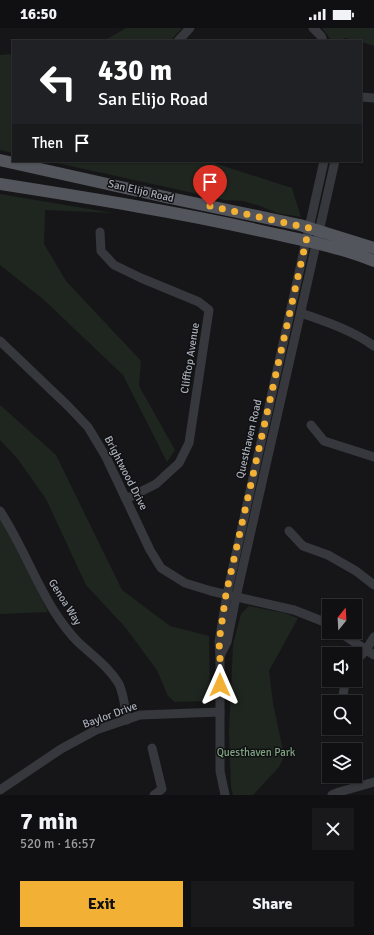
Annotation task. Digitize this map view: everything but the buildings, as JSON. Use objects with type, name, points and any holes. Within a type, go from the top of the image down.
[{"type":"main road","name":"San Elijo Road","points":[[0,160],[314,229],[374,248]]},
{"type":"main road","name":"San Elijo Road","points":[[0,184],[97,199],[227,223],[311,242],[374,261]]},
{"type":"street","points":[[179,40],[190,28]]},
{"type":"street","points":[[313,28],[321,36],[323,40]]},
{"type":"street","points":[[362,97],[374,98]]},
{"type":"street","points":[[314,229],[324,162]]},
{"type":"street","points":[[314,229],[335,162]]},
{"type":"street","name":"Questhaven Road","points":[[225,795],[220,771],[219,642],[226,594],[314,229]]},
{"type":"street","name":"Clifftop Avenue","points":[[100,232],[101,251],[114,265],[199,302],[209,310],[189,443],[179,463],[156,484],[126,499]]},
{"type":"street","name":"Questhaven Road","points":[[220,656],[227,642],[300,313],[311,242]]},
{"type":"street","points":[[300,313],[340,327],[361,337],[374,346]]},
{"type":"street","name":"Brightwood Drive","points":[[0,341],[88,427],[106,457],[150,550],[162,568],[185,584],[294,610],[322,621]]},
{"type":"street","points":[[311,425],[324,441],[374,457]]},
{"type":"street","name":"Genoa Way","points":[[0,511],[12,528],[53,610],[78,642],[104,665],[119,684],[125,703],[127,720]]},
{"type":"street","points":[[289,531],[303,546],[328,555],[356,571],[374,585]]},
{"type":"street","points":[[350,639],[370,652],[374,637]]},
{"type":"street","name":"Baylor Drive","points":[[0,790],[61,749],[96,730],[140,715],[220,712]]},
{"type":"street","points":[[152,748],[162,790],[154,795]]},
{"type":"street","points":[[332,795],[374,782]]},
{"type":"green space","points":[[126,28],[182,28],[171,40],[103,40]]},
{"type":"green space","points":[[322,28],[374,28],[374,46],[362,42],[362,40],[345,38],[341,40],[331,40]]},
{"type":"green space","points":[[12,54],[12,153],[0,150],[0,55]]},
{"type":"green space","points":[[53,162],[211,162],[292,188],[301,217],[277,213],[243,201],[225,200]]},
{"type":"green space","points":[[0,194],[113,213],[45,210],[44,244],[66,281],[141,361],[139,386],[175,450],[167,462],[123,375],[43,299],[0,265]]},
{"type":"green space","points":[[0,405],[56,455],[122,590],[170,626],[209,636],[210,696],[206,701],[175,702],[168,696],[157,670],[125,627],[86,585],[46,499],[17,458],[0,440]]},
{"type":"green space","points":[[0,517],[48,612],[0,614]]},
{"type":"green space","name":"Questhaven Park","points":[[249,606],[284,613],[298,618],[269,671],[273,703],[283,750],[283,759],[279,767],[253,795],[233,795],[231,787],[229,733],[233,644],[241,614]]},
{"type":"route","points":[[210,206],[309,228],[226,594],[219,642],[220,685]]}]
